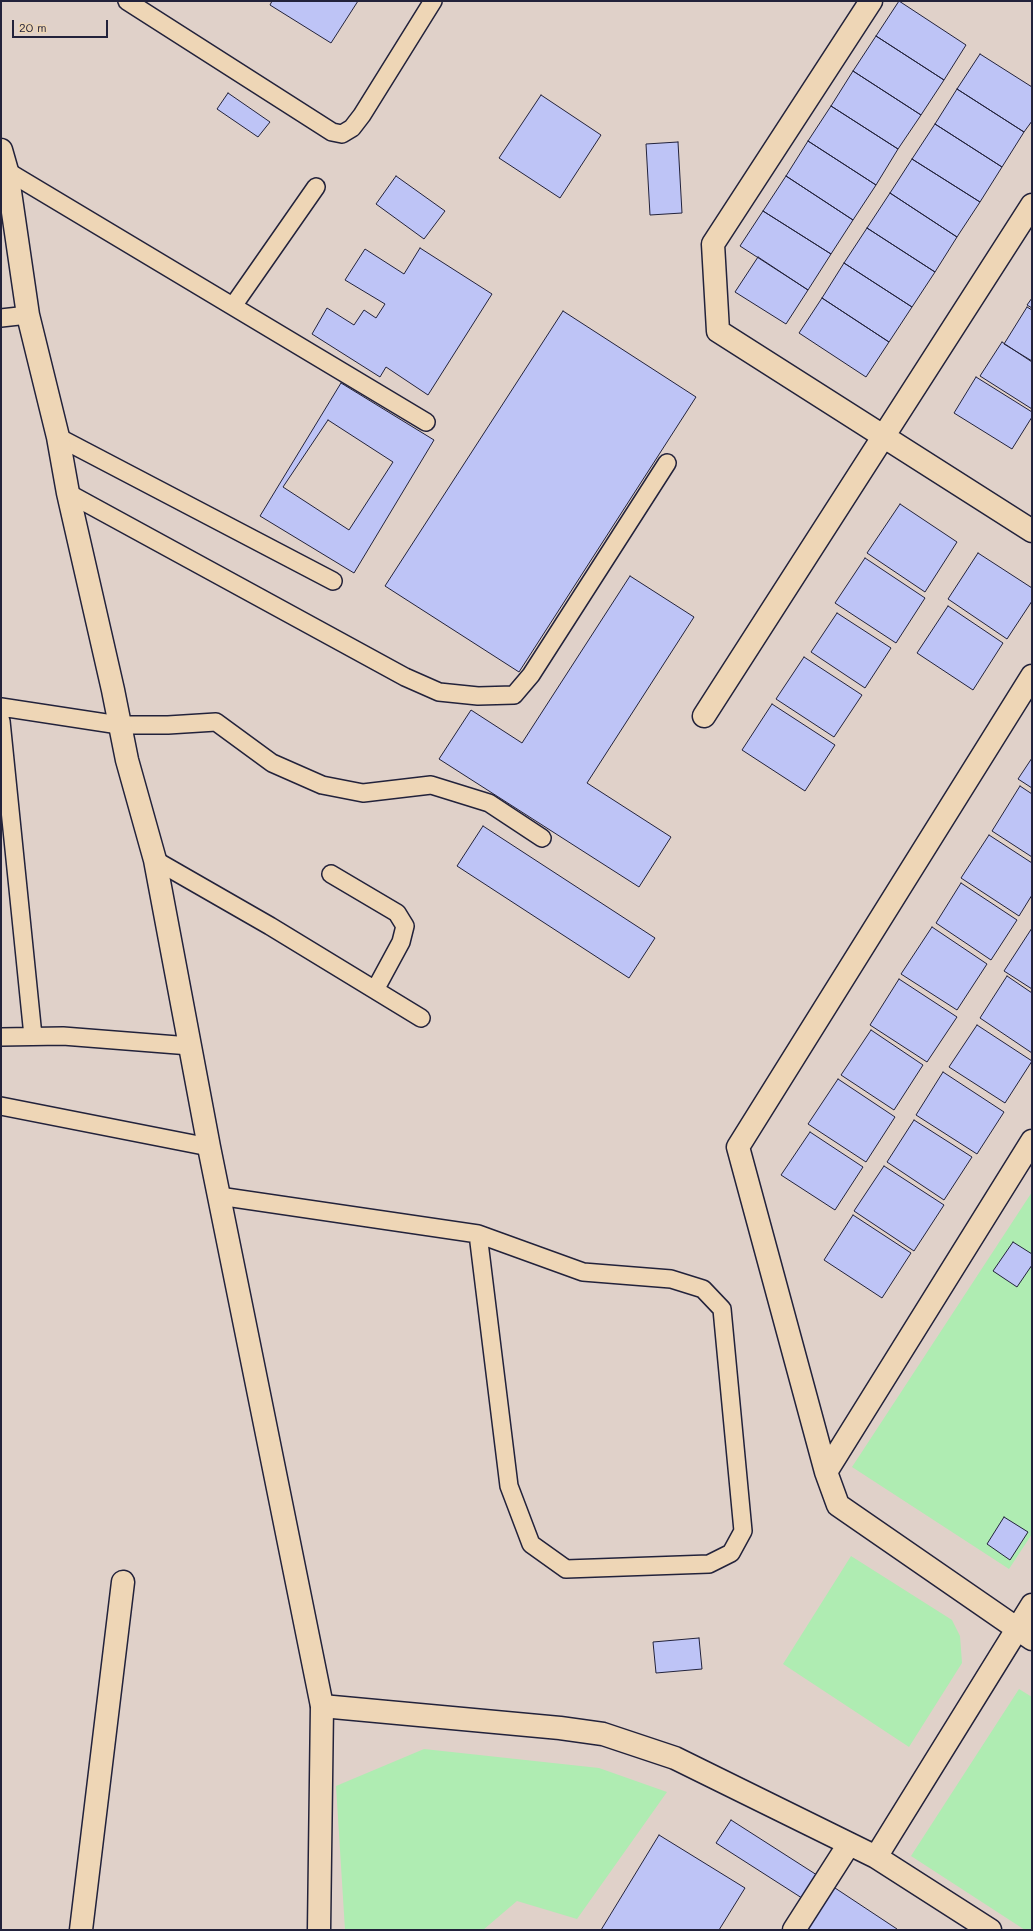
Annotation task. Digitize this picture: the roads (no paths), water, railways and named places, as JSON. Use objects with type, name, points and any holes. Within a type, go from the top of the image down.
[{"type":"street","points":[[871,1],[713,244],[718,331],[1032,531]]},
{"type":"street","points":[[1,150],[7,171],[28,315],[58,437],[68,493],[127,760],[155,860],[209,1147],[322,1706],[319,1930]]},
{"type":"street","points":[[704,716],[1032,205]]},
{"type":"street","points":[[1025,1634],[838,1505],[826,1472],[738,1148],[1032,676]]},
{"type":"street","points":[[826,1472],[1032,1141]]},
{"type":"street","points":[[81,1930],[123,1582]]},
{"type":"street","points":[[876,1857],[1025,1634],[1032,1605]]},
{"type":"street","points":[[322,1706],[560,1728],[603,1734],[674,1758],[876,1857],[961,1922],[990,1930]]},
{"type":"street","points":[[794,1930],[849,1844]]},
{"type":"lane","points":[[127,1],[332,132],[342,134],[352,128],[362,115],[433,1]]},
{"type":"lane","points":[[7,171],[426,422]]},
{"type":"lane","points":[[233,306],[316,187]]},
{"type":"lane","points":[[1,318],[28,315]]},
{"type":"lane","points":[[58,437],[333,581]]},
{"type":"lane","points":[[68,493],[405,677],[439,692],[478,696],[514,694],[531,675],[667,463]]},
{"type":"lane","points":[[1,707],[119,725],[168,725],[216,722],[272,762],[322,785],[363,793],[431,786],[489,803],[542,838]]},
{"type":"lane","points":[[1,721],[3,755],[33,1036]]},
{"type":"lane","points":[[155,860],[421,1018]]},
{"type":"lane","points":[[331,874],[397,913],[405,926],[401,942],[375,990]]},
{"type":"lane","points":[[1,1037],[63,1036],[190,1046]]},
{"type":"lane","points":[[1,1106],[209,1147]]},
{"type":"lane","points":[[219,1196],[478,1234],[583,1272],[671,1279],[703,1289],[722,1309],[743,1531],[731,1553],[709,1564],[566,1569],[531,1544],[509,1486],[478,1234]]}]
